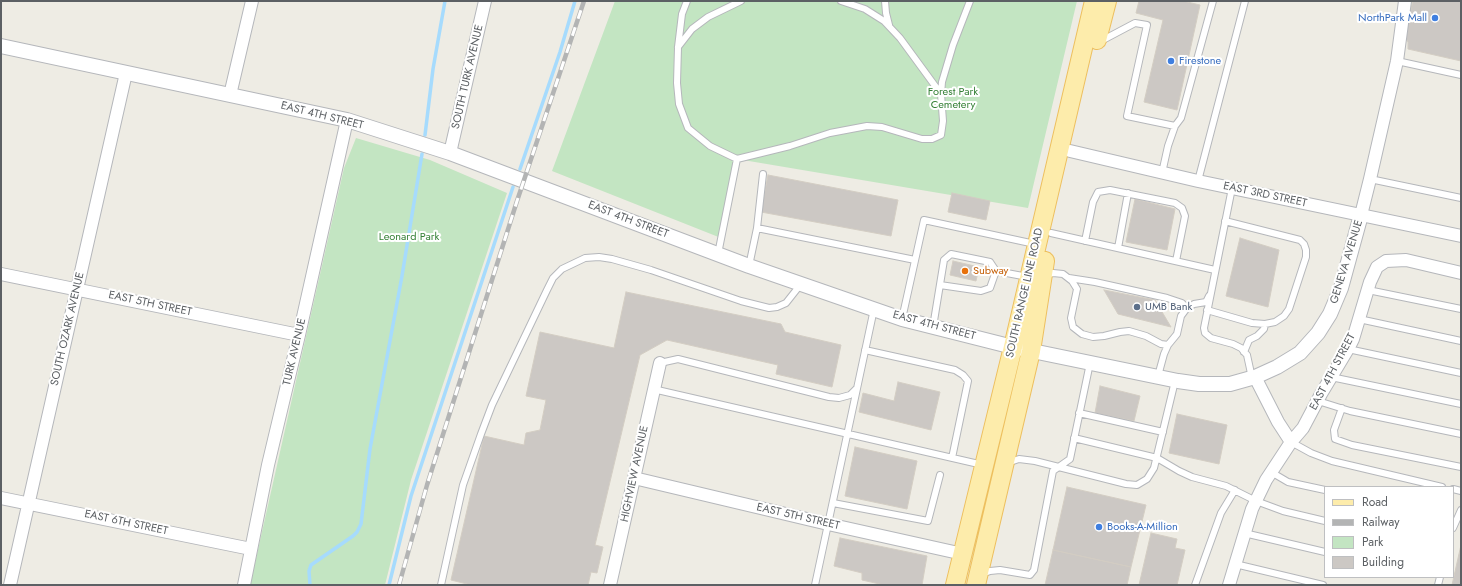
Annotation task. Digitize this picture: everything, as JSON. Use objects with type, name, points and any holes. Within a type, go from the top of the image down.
[{"type":"main road","name":"SOUTH RANGE LINE ROAD","points":[[976,581],[1031,351],[1037,244],[1094,1]]},
{"type":"main road","name":"SOUTH RANGE LINE ROAD","points":[[955,585],[1013,347],[1051,233],[1107,1]]},
{"type":"street","points":[[230,95],[252,1]]},
{"type":"street","name":"SOUTH TURK AVENUE","points":[[450,153],[485,1]]},
{"type":"street","name":"GENEVA AVENUE","points":[[1253,377],[1277,367],[1300,353],[1318,333],[1330,314],[1341,288],[1370,179],[1397,61],[1405,1]]},
{"type":"street","name":"EAST 4TH STREET","points":[[1,46],[126,74],[347,120],[450,153],[749,266],[902,319],[1031,351],[1199,384],[1230,384],[1253,377]]},
{"type":"street","name":"SOUTH OZARK AVENUE","points":[[10,585],[126,74]]},
{"type":"street","name":"TURK AVENUE","points":[[244,585],[268,465],[299,336],[347,120]]},
{"type":"street","name":"EAST 3RD STREET","points":[[1070,151],[1198,181],[1461,236]]},
{"type":"street","name":"EAST 4TH STREET","points":[[1291,442],[1303,428],[1353,339],[1368,290],[1377,267],[1386,261],[1406,260],[1461,272]]},
{"type":"street","name":"EAST 5TH STREET","points":[[1,274],[299,336]]},
{"type":"street","name":"HIGHVIEW AVENUE","points":[[610,585],[660,363]]},
{"type":"street","points":[[1229,585],[1252,509],[1271,472],[1291,442],[1253,377]]},
{"type":"street","name":"EAST 5TH STREET","points":[[634,478],[963,554]]},
{"type":"street","name":"EAST 6TH STREET","points":[[1,498],[251,549]]},
{"type":"lane","points":[[687,1],[682,14],[678,47],[677,83],[679,104],[688,128],[710,146],[737,159],[790,146],[830,133],[867,126],[882,127],[922,139],[932,139],[941,135],[943,121],[941,94],[942,82],[951,52],[970,1]]},
{"type":"lane","points":[[678,47],[692,29],[702,21],[740,1]]},
{"type":"lane","points":[[841,1],[865,9],[884,21],[900,38],[941,94]]},
{"type":"lane","points":[[885,1],[886,13],[890,27]]},
{"type":"lane","points":[[1162,173],[1168,146],[1180,118],[1213,1]]},
{"type":"lane","points":[[1198,181],[1245,1]]},
{"type":"lane","points":[[1096,43],[1135,23],[1146,25],[1127,116],[1176,126]]},
{"type":"lane","points":[[1397,61],[1461,76]]},
{"type":"lane","points":[[718,254],[737,159]]},
{"type":"lane","points":[[749,266],[757,228],[763,174]]},
{"type":"lane","points":[[1370,179],[1461,198]]},
{"type":"lane","points":[[1232,188],[1204,328],[1205,333],[1211,338],[1233,344],[1241,348],[1247,355],[1253,377]]},
{"type":"lane","points":[[1085,240],[1093,202],[1098,192],[1110,190],[1174,203],[1182,208],[1185,216],[1176,262]]},
{"type":"lane","points":[[1118,248],[1128,194]]},
{"type":"lane","points":[[902,319],[924,220],[1037,244]]},
{"type":"lane","points":[[1207,310],[1252,323],[1265,324],[1275,322],[1284,316],[1289,309],[1306,257],[1304,244],[1300,240],[1225,222]]},
{"type":"lane","points":[[757,228],[915,260]]},
{"type":"lane","points":[[1051,233],[1215,270]]},
{"type":"lane","points":[[933,327],[944,260],[951,254],[990,262],[996,271],[1036,277],[1053,273],[1063,274],[1072,281],[1077,289],[1071,318],[1073,327],[1082,334],[1093,337],[1129,331],[1146,336],[1161,344],[1168,345]]},
{"type":"lane","points":[[441,585],[463,485],[492,405],[553,278],[562,268],[585,258],[599,257],[612,259],[651,270],[741,301],[769,308],[777,307],[786,303],[802,284]]},
{"type":"lane","points":[[940,285],[981,291],[990,288],[996,271]]},
{"type":"lane","points":[[1069,278],[1095,282],[1167,298],[1182,303],[1187,308]]},
{"type":"lane","points":[[1368,290],[1461,309]]},
{"type":"lane","points":[[1158,377],[1168,345],[1177,334],[1181,316],[1187,308],[1194,304],[1206,302],[1211,291]]},
{"type":"lane","points":[[815,585],[874,309]]},
{"type":"lane","points":[[1359,319],[1461,341]]},
{"type":"lane","points":[[1244,352],[1249,340],[1257,336],[1264,329],[1265,324]]},
{"type":"lane","points":[[1348,349],[1461,373]]},
{"type":"lane","points":[[865,350],[955,370],[968,381],[952,458]]},
{"type":"lane","points":[[660,363],[678,359],[829,397],[839,398],[850,395],[857,388]]},
{"type":"lane","points":[[976,581],[990,571],[1000,570],[1030,575],[1034,570],[1053,471],[1070,459],[1090,363]]},
{"type":"lane","points":[[1331,377],[1461,404]]},
{"type":"lane","points":[[1005,463],[1019,459],[1035,461],[1126,484],[1137,485],[1147,479],[1154,468],[1175,380]]},
{"type":"lane","points":[[653,389],[984,465]]},
{"type":"lane","points":[[1318,401],[1342,408],[1461,434]]},
{"type":"lane","points":[[1342,408],[1334,430],[1335,439],[1352,445],[1461,467]]},
{"type":"lane","points":[[1079,413],[1163,432]]},
{"type":"lane","points":[[1074,438],[1156,458],[1192,477],[1226,486],[1256,501],[1283,511],[1324,521]]},
{"type":"lane","points":[[1291,442],[1311,453],[1332,461],[1438,486]]},
{"type":"lane","points":[[1271,472],[1288,482],[1324,490]]},
{"type":"lane","points":[[833,503],[928,521],[940,475]]},
{"type":"lane","points":[[1195,585],[1221,513],[1235,490]]},
{"type":"lane","points":[[1455,518],[1461,510]]},
{"type":"lane","points":[[1244,534],[1324,552]]},
{"type":"lane","points":[[1235,564],[1323,585]]},
{"type":"green space","name":"Forest Park Cemetery","points":[[615,1],[1077,1],[1028,208],[737,159],[721,238],[552,171]]},
{"type":"green space","name":"Leonard Park","points":[[356,138],[430,160],[507,193],[411,480],[385,585],[250,585],[344,168]]},
{"type":"building","name":"Firestone","points":[[1139,1],[1183,1],[1200,5],[1177,110],[1144,102],[1163,20],[1136,13]]},
{"type":"building","name":"NorthPark Mall","points":[[1413,1],[1461,1],[1461,61],[1408,49],[1408,42],[1404,36]]},
{"type":"building","points":[[768,175],[898,200],[891,236],[761,212]]},
{"type":"building","points":[[952,193],[990,201],[986,220],[948,212]]},
{"type":"building","points":[[1135,199],[1175,209],[1167,250],[1126,242]]},
{"type":"building","points":[[1240,238],[1279,250],[1268,307],[1226,296]]},
{"type":"building","name":"Subway","points":[[953,261],[979,267],[976,281],[950,275]]},
{"type":"building","name":"UMB Bank","points":[[1104,290],[1155,300],[1171,327],[1118,314]]},
{"type":"building","points":[[626,292],[781,324],[785,332],[841,345],[832,387],[776,374],[778,365],[667,340],[640,355],[595,545],[603,547],[597,573],[591,572],[588,585],[471,585],[451,580],[484,436],[524,445],[526,433],[540,430],[546,400],[526,396],[540,332],[614,348]]},
{"type":"building","points":[[898,382],[940,392],[931,430],[859,412],[863,393],[894,401]]},
{"type":"building","points":[[1100,386],[1140,396],[1134,421],[1095,413]]},
{"type":"building","points":[[1177,414],[1227,425],[1219,464],[1169,453]]},
{"type":"building","points":[[855,447],[917,461],[907,509],[845,496]]},
{"type":"building","name":"Books-A-Million","points":[[1067,487],[1146,505],[1131,567],[1053,550]]},
{"type":"building","points":[[1151,533],[1177,539],[1175,548],[1185,550],[1177,585],[1139,585]]},
{"type":"building","points":[[840,538],[927,556],[922,585],[884,585],[862,580],[862,573],[834,566]]},
{"type":"building","points":[[1461,545],[1461,585],[1452,585]]},
{"type":"building","points":[[1053,550],[1131,567],[1127,585],[1045,585]]},
{"type":"waterway","points":[[425,135],[433,69],[445,1]]},
{"type":"waterway","points":[[520,169],[560,52],[575,1]]},
{"type":"waterway","points":[[310,585],[309,571],[311,565],[353,536],[361,524],[370,449],[402,276],[422,154]]},
{"type":"waterway","points":[[389,585],[411,496],[513,187]]},
{"type":"railway","points":[[399,585],[427,485],[517,201],[584,1]]},
{"type":"place","name":"NorthPark Mall","points":[[1435,18]]},
{"type":"place","name":"Firestone","points":[[1171,61]]},
{"type":"place","name":"Subway","points":[[965,271]]},
{"type":"place","name":"UMB Bank","points":[[1137,307]]},
{"type":"place","name":"Books-A-Million","points":[[1099,527]]}]
